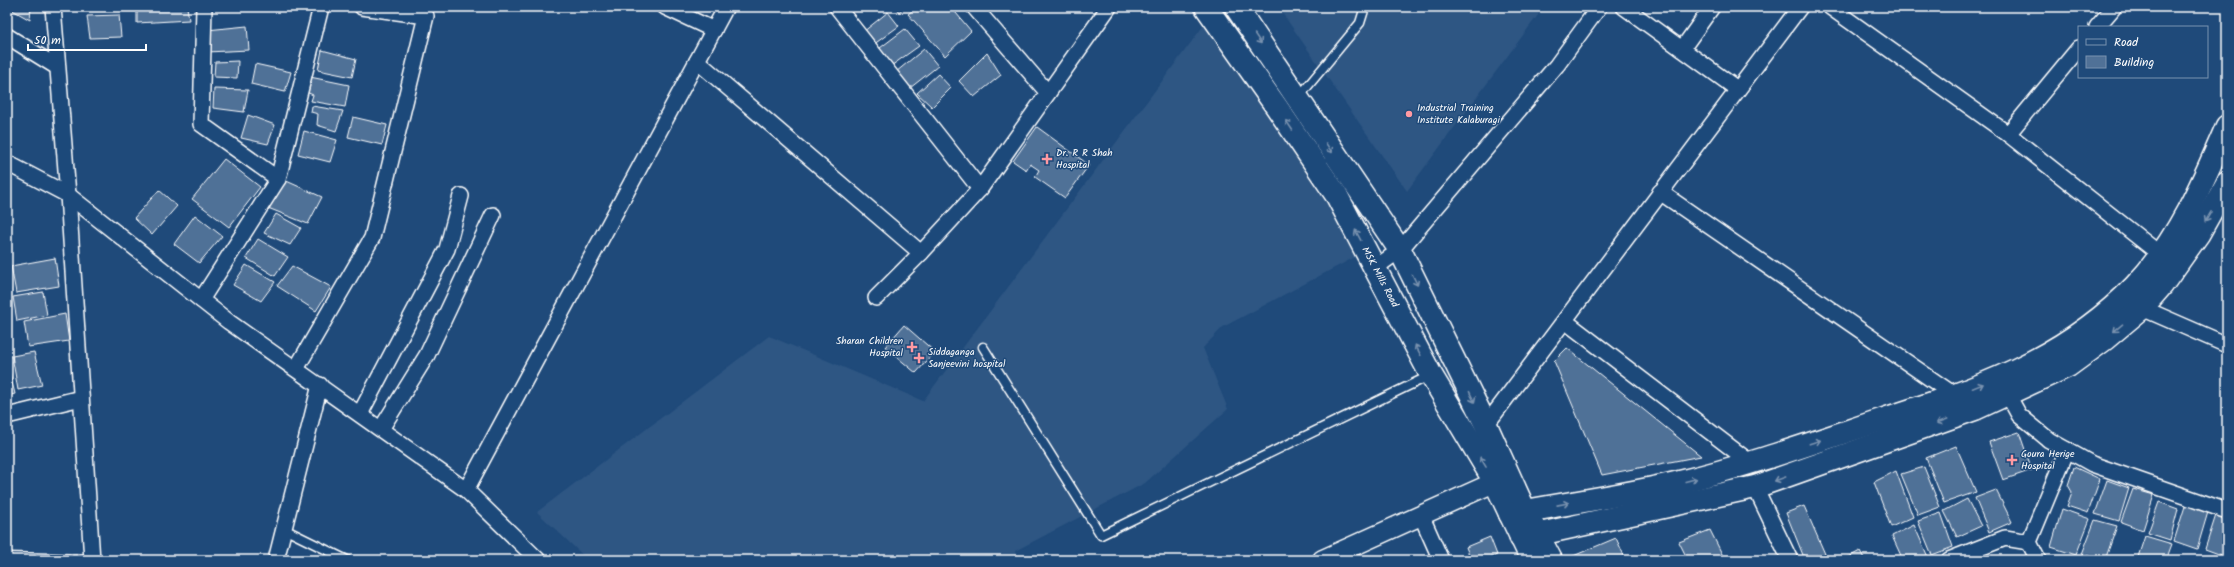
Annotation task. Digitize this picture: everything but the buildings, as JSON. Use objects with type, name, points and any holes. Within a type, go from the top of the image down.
[{"type":"main road","name":"MSK Mills Road","points":[[1206,7],[1337,196],[1432,375],[1502,478]]},
{"type":"main road","name":"MSK Mills Road","points":[[1236,7],[1400,250],[1486,425],[1502,478],[1518,513],[1530,536],[1551,560]]},
{"type":"main road","points":[[1530,536],[1755,487],[1975,409],[2052,351],[2098,319],[2135,286],[2161,255],[2193,201],[2227,126]]},
{"type":"main road","points":[[1518,513],[1677,483],[1751,464],[1956,396],[2003,387],[2068,366],[2105,339],[2142,308],[2178,265],[2227,183]]},
{"type":"main road","name":"MSK Mills Road","points":[[1530,536],[1532,560]]},
{"type":"street","points":[[53,7],[68,195],[92,559]]},
{"type":"street","points":[[204,7],[201,124],[278,179]]},
{"type":"street","points":[[201,300],[278,179],[320,7]]},
{"type":"street","points":[[296,368],[372,238],[426,16],[406,10],[362,7]]},
{"type":"street","points":[[664,7],[714,30]]},
{"type":"street","points":[[466,490],[726,7]]},
{"type":"street","points":[[837,7],[980,189]]},
{"type":"street","points":[[974,7],[1048,93]]},
{"type":"street","points":[[876,298],[921,253],[980,189],[1109,7]]},
{"type":"street","points":[[1375,268],[1400,250],[1557,64],[1599,7]]},
{"type":"street","points":[[1624,7],[1737,89]]},
{"type":"street","points":[[1682,49],[1712,7]]},
{"type":"street","points":[[1486,425],[1800,7]]},
{"type":"street","points":[[1830,7],[2008,134],[2161,255]]},
{"type":"street","points":[[2098,26],[2114,7]]},
{"type":"street","points":[[7,36],[58,67]]},
{"type":"street","points":[[2008,134],[2078,49]]},
{"type":"street","points":[[697,61],[921,253]]},
{"type":"street","points":[[7,163],[68,195],[201,300],[466,490],[538,560]]},
{"type":"street","points":[[1660,192],[1975,409]]},
{"type":"street","points":[[360,414],[447,249],[461,196]]},
{"type":"street","points":[[381,429],[427,355],[493,215]]},
{"type":"street","points":[[2142,308],[2227,345]]},
{"type":"street","points":[[1565,321],[1751,464]]},
{"type":"street","points":[[276,560],[320,385]]},
{"type":"street","points":[[2003,387],[2019,415],[2049,440],[2066,450],[2092,464],[2227,511]]},
{"type":"street","points":[[7,416],[81,398]]},
{"type":"street","points":[[2028,542],[2066,450]]},
{"type":"street","points":[[1324,559],[1502,478]]},
{"type":"street","points":[[1755,487],[1790,560]]},
{"type":"street","points":[[1421,515],[1441,560]]},
{"type":"street","points":[[1949,560],[2005,538],[2028,542]]},
{"type":"street","points":[[2028,542],[2038,560]]},
{"type":"lane","points":[[1297,99],[1360,23],[1365,7]]},
{"type":"lane","points":[[983,347],[1101,535],[1432,375]]},
{"type":"lane","points":[[284,529],[347,560]]},
{"type":"lane","points":[[7,557],[92,559]]},
{"type":"shaded area","name":"Industrial Training Institute Kalaburagi","points":[[1278,7],[1544,7],[1407,191]]},
{"type":"shaded area","points":[[1204,25],[1332,208],[1357,256],[1223,327],[1203,348],[1228,409],[1145,483],[1015,551],[1017,560],[588,560],[537,512],[769,336],[923,401]]},
{"type":"place","name":"Industrial Training Institute Kalaburagi","points":[[1409,114]]},
{"type":"place","name":"Dr. R R Shah Hospital","points":[[1047,159]]},
{"type":"place","name":"Sharan Children Hospital","points":[[912,347]]},
{"type":"place","name":"Siddaganga Sanjeevini hospital","points":[[919,358]]},
{"type":"place","name":"Goura Herige Hospital","points":[[2012,460]]}]
